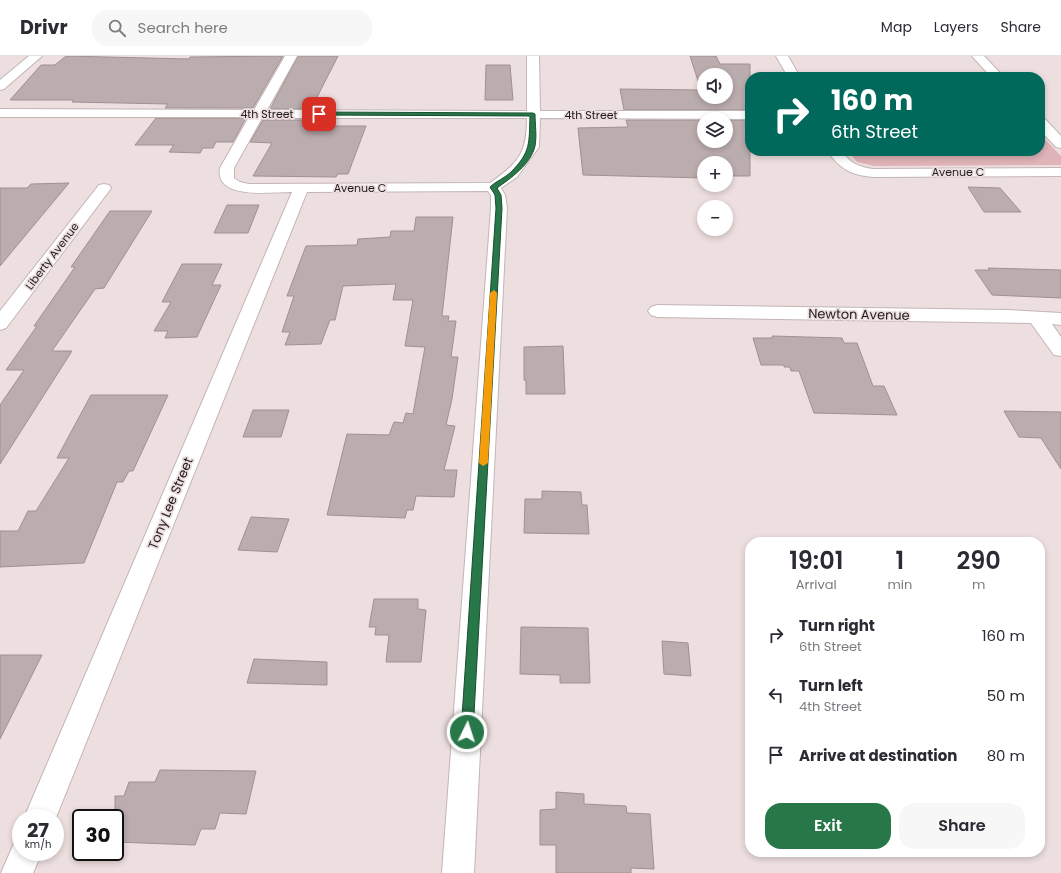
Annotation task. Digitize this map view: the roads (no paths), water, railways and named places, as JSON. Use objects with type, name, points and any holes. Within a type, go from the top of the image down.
[{"type":"street","points":[[0,86],[36,56]]},
{"type":"street","points":[[258,114],[291,56]]},
{"type":"street","points":[[458,873],[499,208],[498,195],[493,187],[512,174],[532,147],[533,56]]},
{"type":"street","points":[[782,56],[791,72]]},
{"type":"street","points":[[978,56],[993,72]]},
{"type":"street","name":"4th Street","points":[[0,113],[745,115]]},
{"type":"street","name":"Avenue C","points":[[258,114],[227,168],[225,175],[228,182],[237,186],[249,188],[493,187]]},
{"type":"street","points":[[1045,127],[1061,144]]},
{"type":"street","name":"Avenue C","points":[[838,156],[842,163],[855,170],[890,173],[1061,172]]},
{"type":"street","name":"Liberty Avenue","points":[[0,324],[104,188]]},
{"type":"street","name":"Tony Lee Street","points":[[44,809],[301,188]]},
{"type":"street","name":"Newton Avenue","points":[[657,311],[1061,319]]},
{"type":"street","points":[[1037,318],[1061,350]]},
{"type":"street","points":[[17,873],[22,861]]}]
